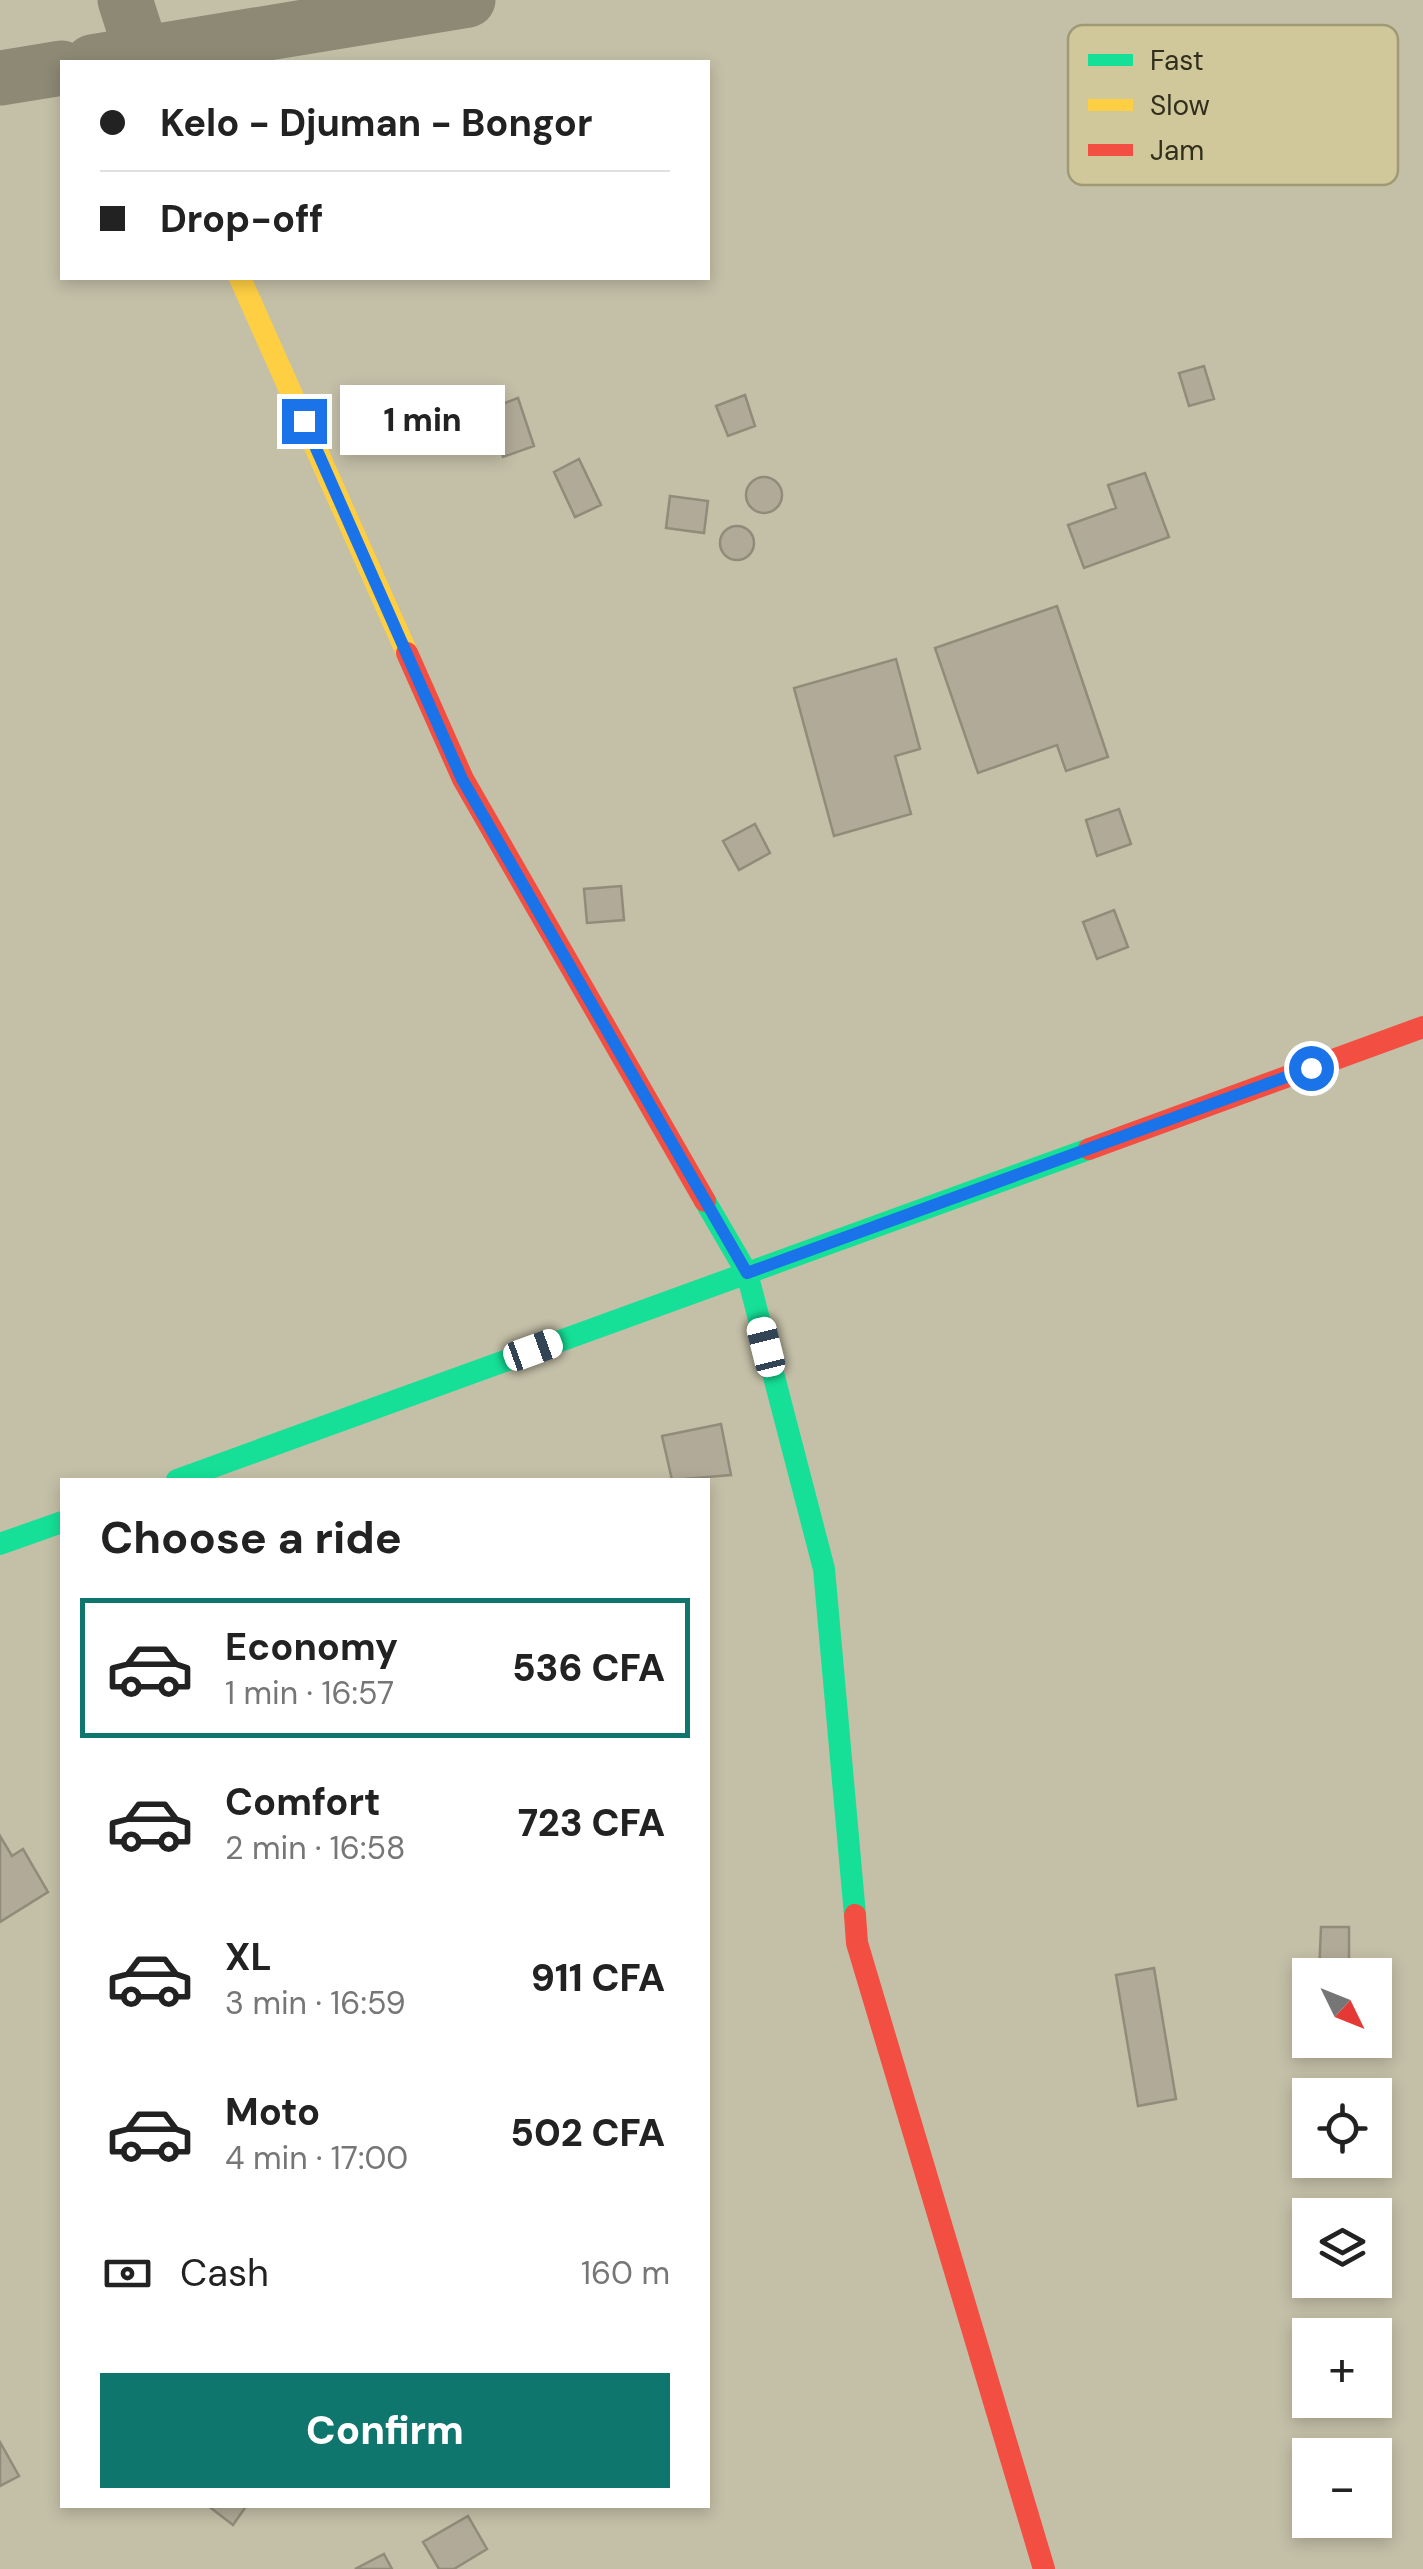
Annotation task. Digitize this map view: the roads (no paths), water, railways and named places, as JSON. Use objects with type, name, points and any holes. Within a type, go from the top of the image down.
[{"type":"main road","points":[[241,280],[462,779],[747,1273],[824,1569],[858,1943],[1044,2569]]},
{"type":"main road","points":[[183,1478],[1423,1027]]},
{"type":"main road","points":[[0,1544],[60,1523]]},
{"type":"street","points":[[125,0],[126,60],[468,0]]},
{"type":"street","points":[[0,78],[60,68]]}]
